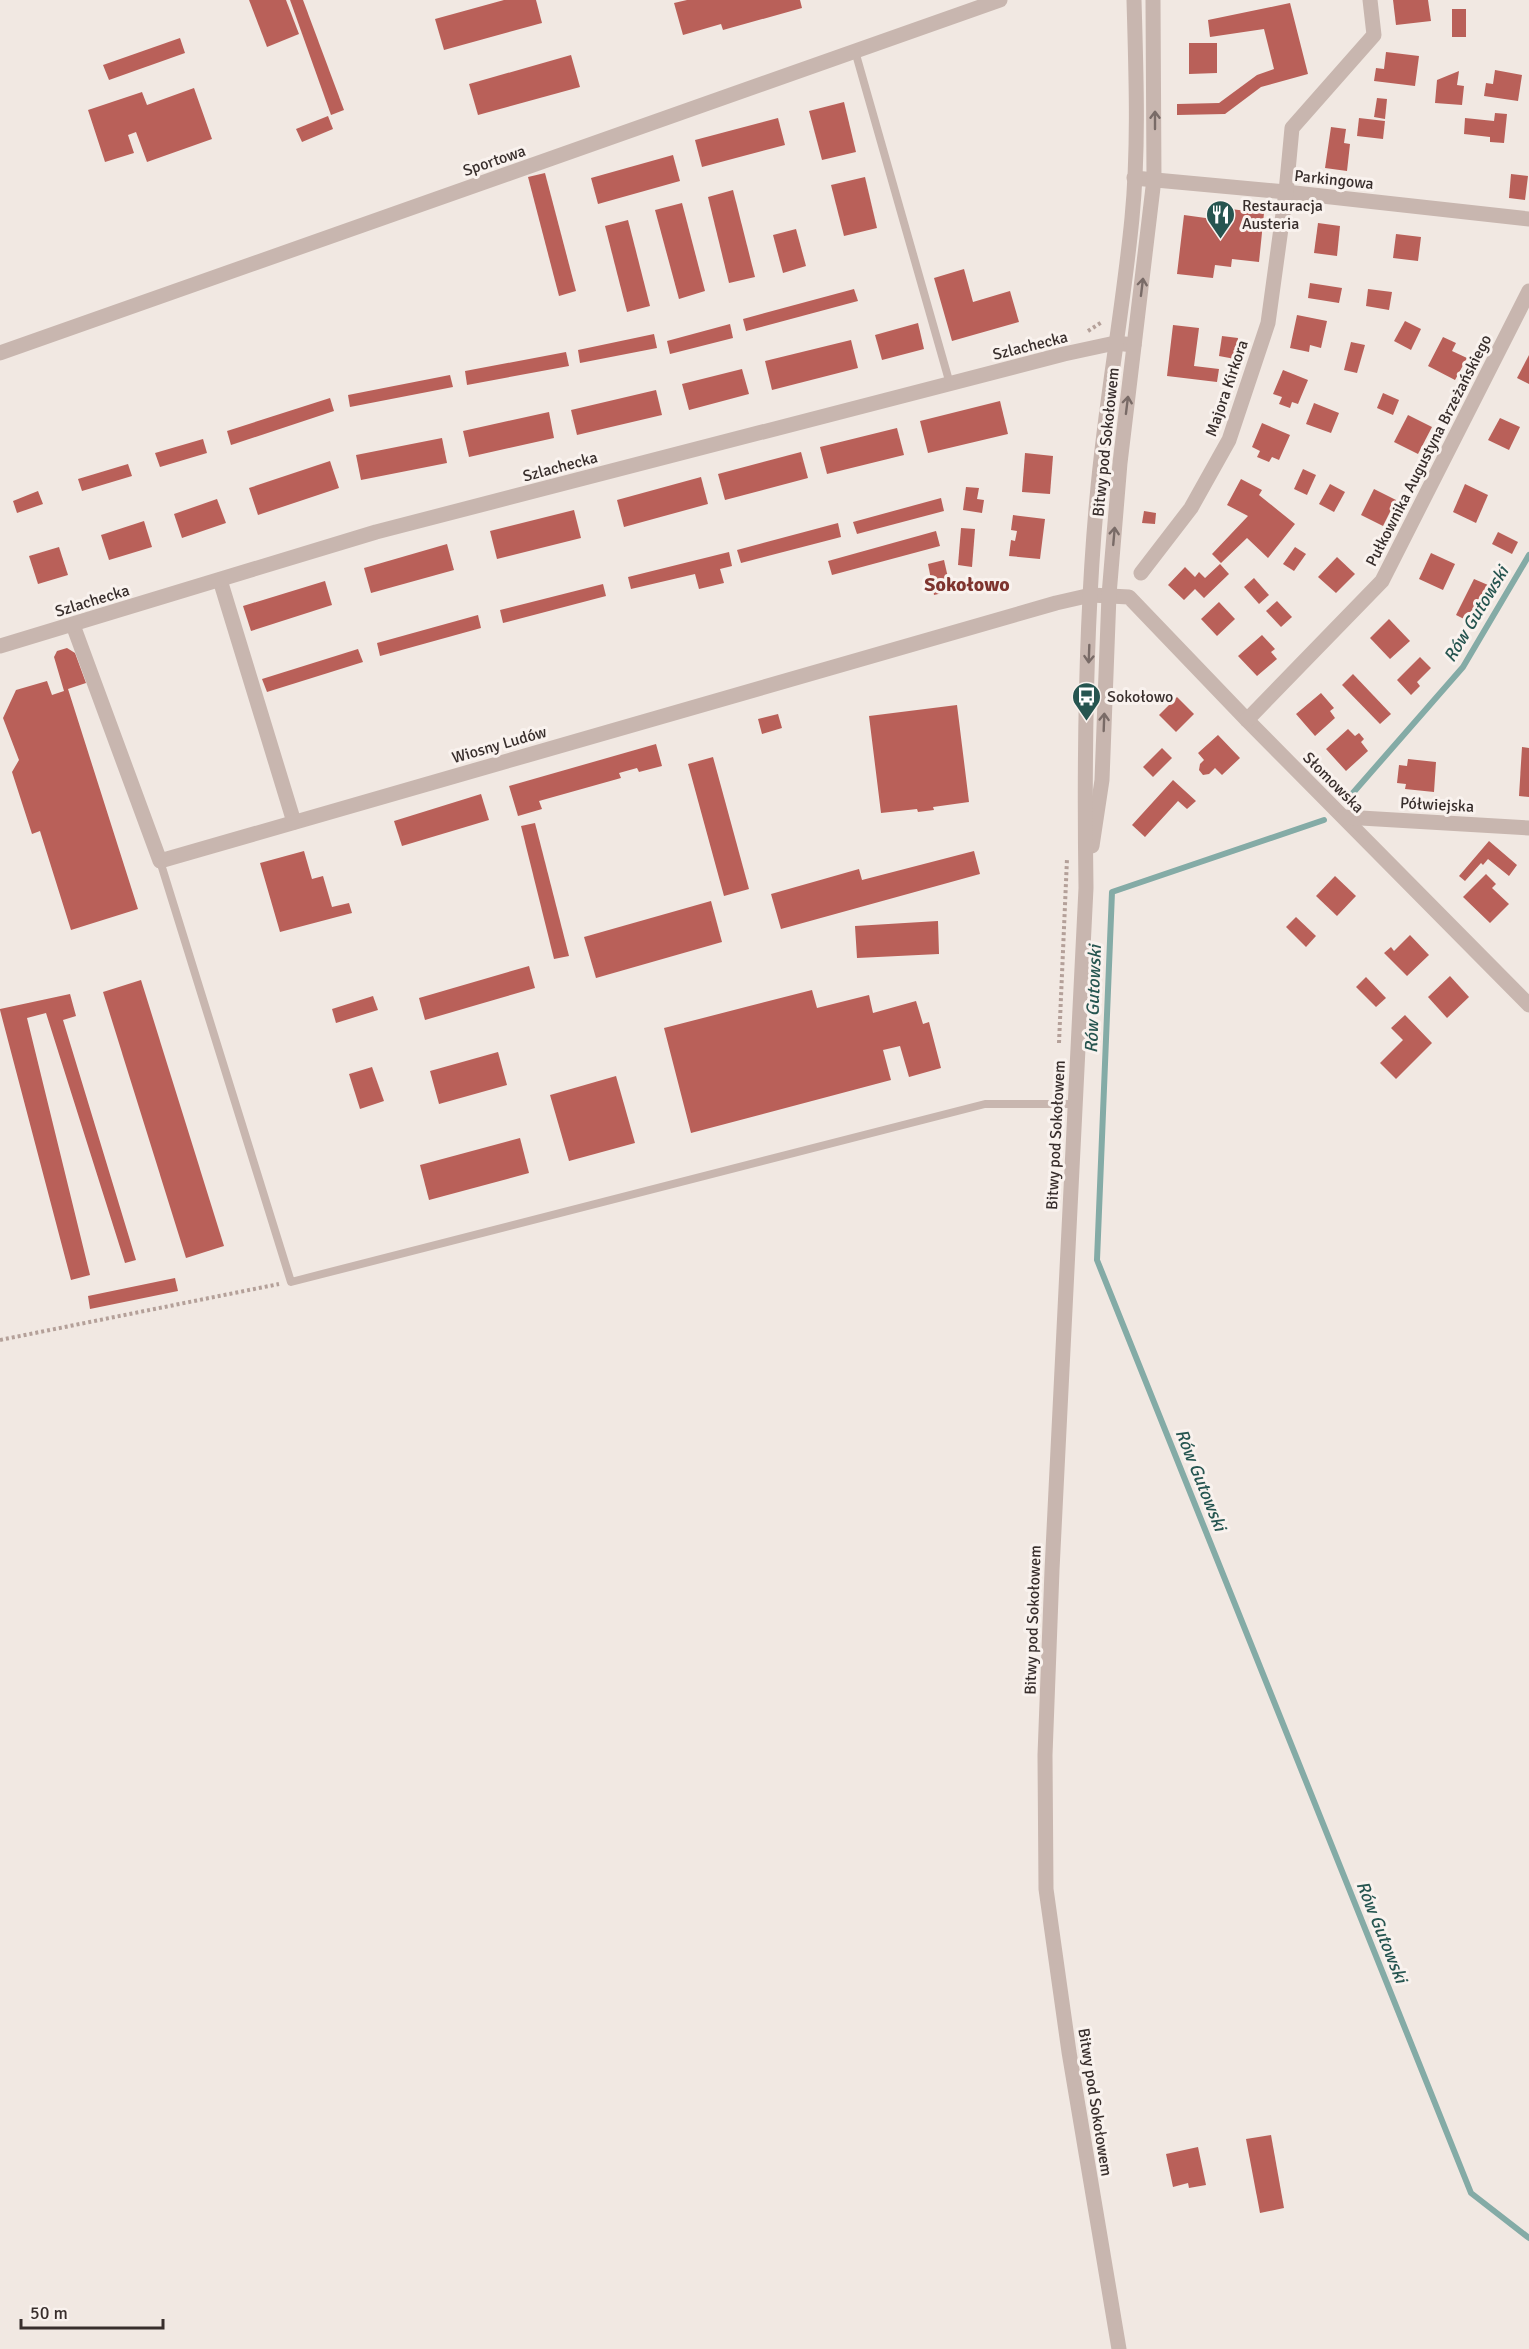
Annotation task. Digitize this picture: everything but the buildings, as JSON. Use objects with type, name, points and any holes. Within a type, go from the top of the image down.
[{"type":"street","name":"Sportowa","points":[[0,353],[1000,0]]},
{"type":"street","name":"Bitwy pod Sokołowem","points":[[1119,2349],[1063,2011],[1046,1888],[1045,1755],[1086,888],[1084,780],[1091,595],[1096,500],[1132,218],[1136,126],[1134,0]]},
{"type":"street","name":"Bitwy pod Sokołowem","points":[[1086,888],[1102,780],[1109,594],[1120,463],[1154,178],[1153,0]]},
{"type":"street","name":"Majora Kirkora","points":[[1141,573],[1191,508],[1229,440],[1268,323],[1287,192],[1292,128],[1374,35],[1370,0]]},
{"type":"street","name":"Parkingowa","points":[[1134,178],[1154,178],[1529,219]]},
{"type":"street","name":"Pułkownika Augustyna Brzeżańskiego","points":[[1247,720],[1382,581],[1529,291]]},
{"type":"street","name":"Szlachecka","points":[[0,646],[376,532],[1079,351],[1115,343],[1134,345]]},
{"type":"street","points":[[220,580],[294,822]]},
{"type":"street","name":"Słomowska","points":[[1109,594],[1128,597],[1529,1005]]},
{"type":"street","name":"Wiosny Ludów","points":[[160,861],[1033,610],[1091,595],[1109,594]]},
{"type":"street","points":[[72,625],[160,861]]},
{"type":"street","name":"Półwiejska","points":[[1344,817],[1529,828]]},
{"type":"lane","points":[[855,51],[950,384]]},
{"type":"lane","points":[[160,861],[291,1282],[986,1104],[1075,1104]]},
{"type":"path","points":[[1079,351],[1080,333],[1088,331],[1108,316]]},
{"type":"path","points":[[0,1340],[291,1282]]},
{"type":"waterway","name":"Rów Gutowski","points":[[1352,794],[1463,667],[1529,555]]},
{"type":"waterway","name":"Rów Gutowski","points":[[1324,820],[1112,892],[1097,1260],[1471,2193],[1529,2238]]},
{"type":"place","name":"Restauracja Austeria","points":[[1221,240]]},
{"type":"place","name":"Sokołowo","points":[[1086,722]]},
{"type":"district","name":"Sokołowo","points":[[967,584]]}]
